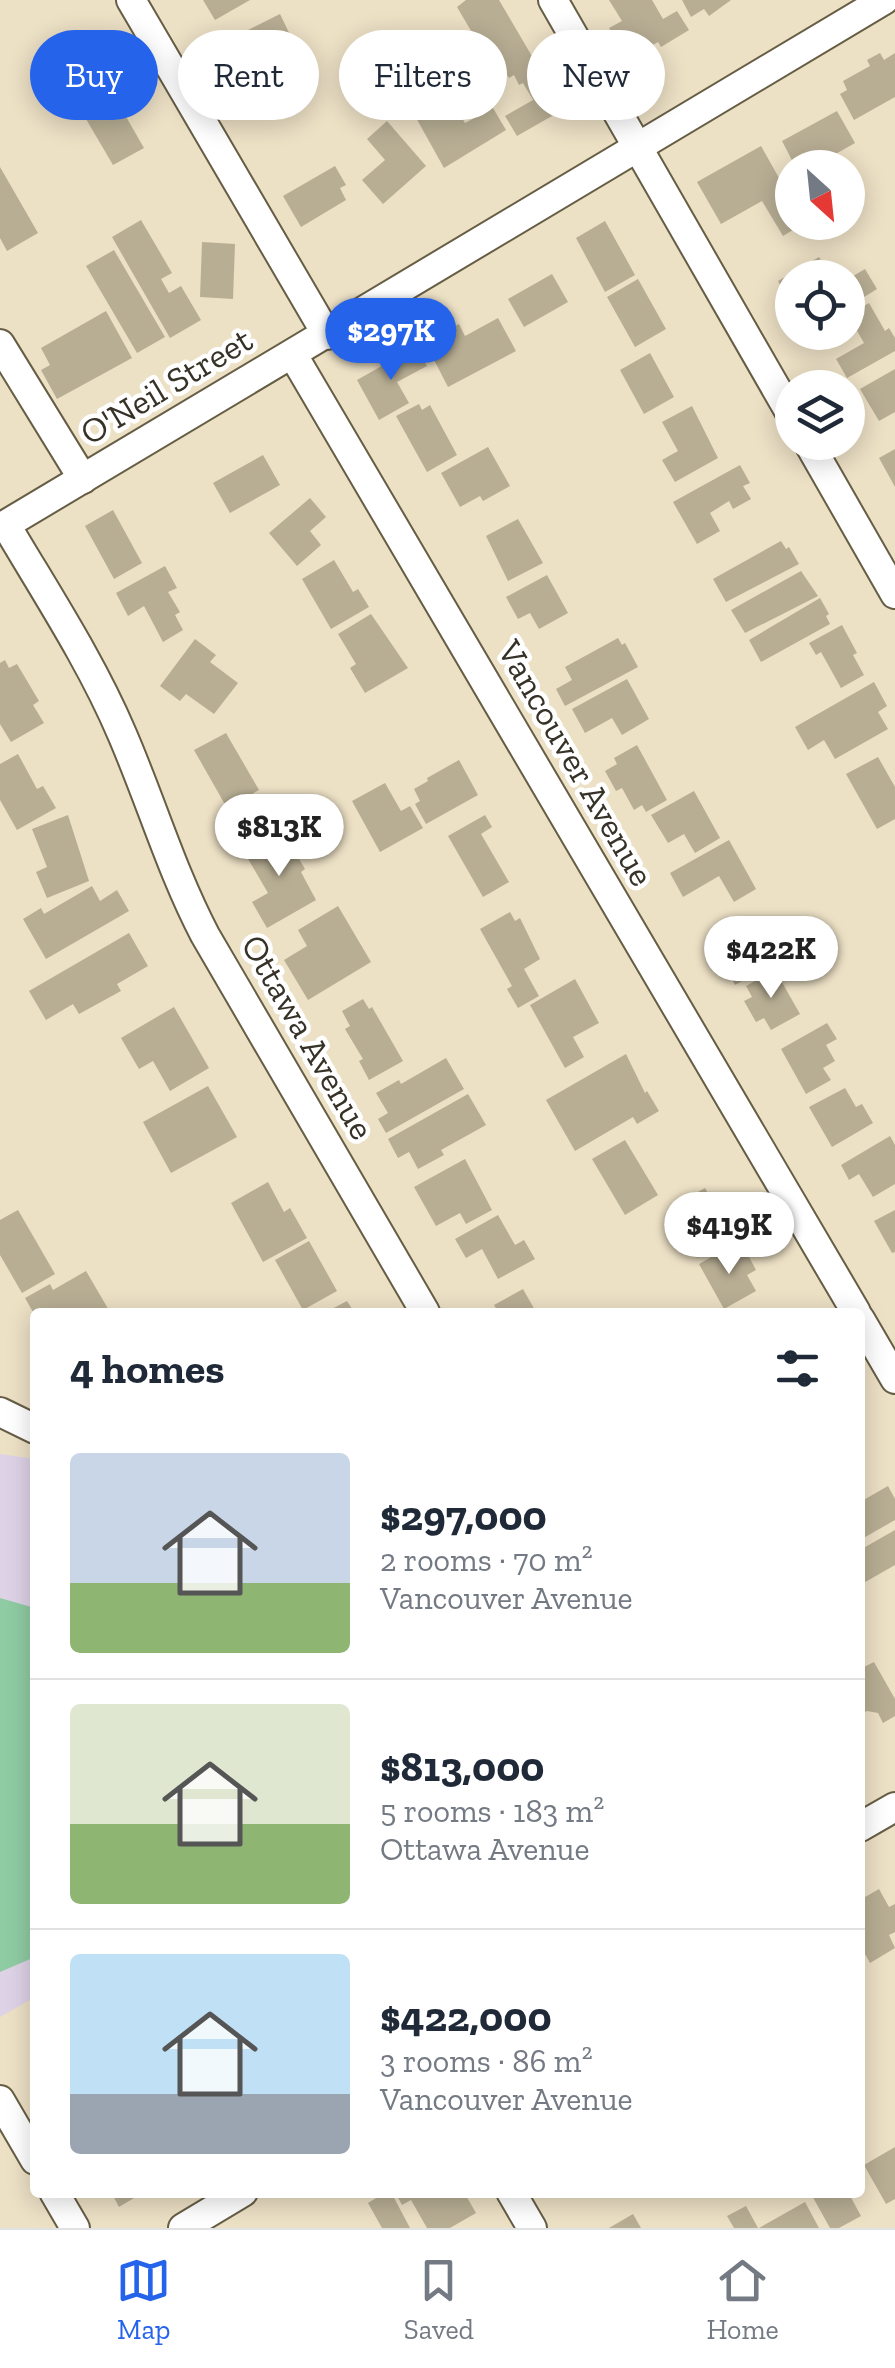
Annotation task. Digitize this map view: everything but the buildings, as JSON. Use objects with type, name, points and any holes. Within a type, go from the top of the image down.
[{"type":"street","points":[[131,0],[327,335]]},
{"type":"street","points":[[553,0],[775,386]]},
{"type":"street","name":"O'Neil Street","points":[[3,526],[884,0]]},
{"type":"street","points":[[0,344],[82,479]]},
{"type":"street","name":"Vancouver Avenue","points":[[293,355],[854,1308]]},
{"type":"street","points":[[818,460],[895,594]]},
{"type":"street","name":"Ottawa Avenue","points":[[3,526],[100,686],[197,920],[423,1308]]},
{"type":"street","points":[[865,1328],[895,1379]]},
{"type":"street","points":[[0,1412],[30,1427]]},
{"type":"street","points":[[865,1824],[895,1806]]},
{"type":"street","points":[[0,2100],[30,2151]]},
{"type":"street","points":[[58,2198],[75,2228]]},
{"type":"street","points":[[183,2228],[233,2198]]},
{"type":"street","points":[[514,2198],[532,2228]]},
{"type":"shaded area","points":[[0,1454],[30,1458],[30,2000],[0,2017]]},
{"type":"green space","points":[[0,1598],[30,1607],[30,1959],[0,1972]]}]
